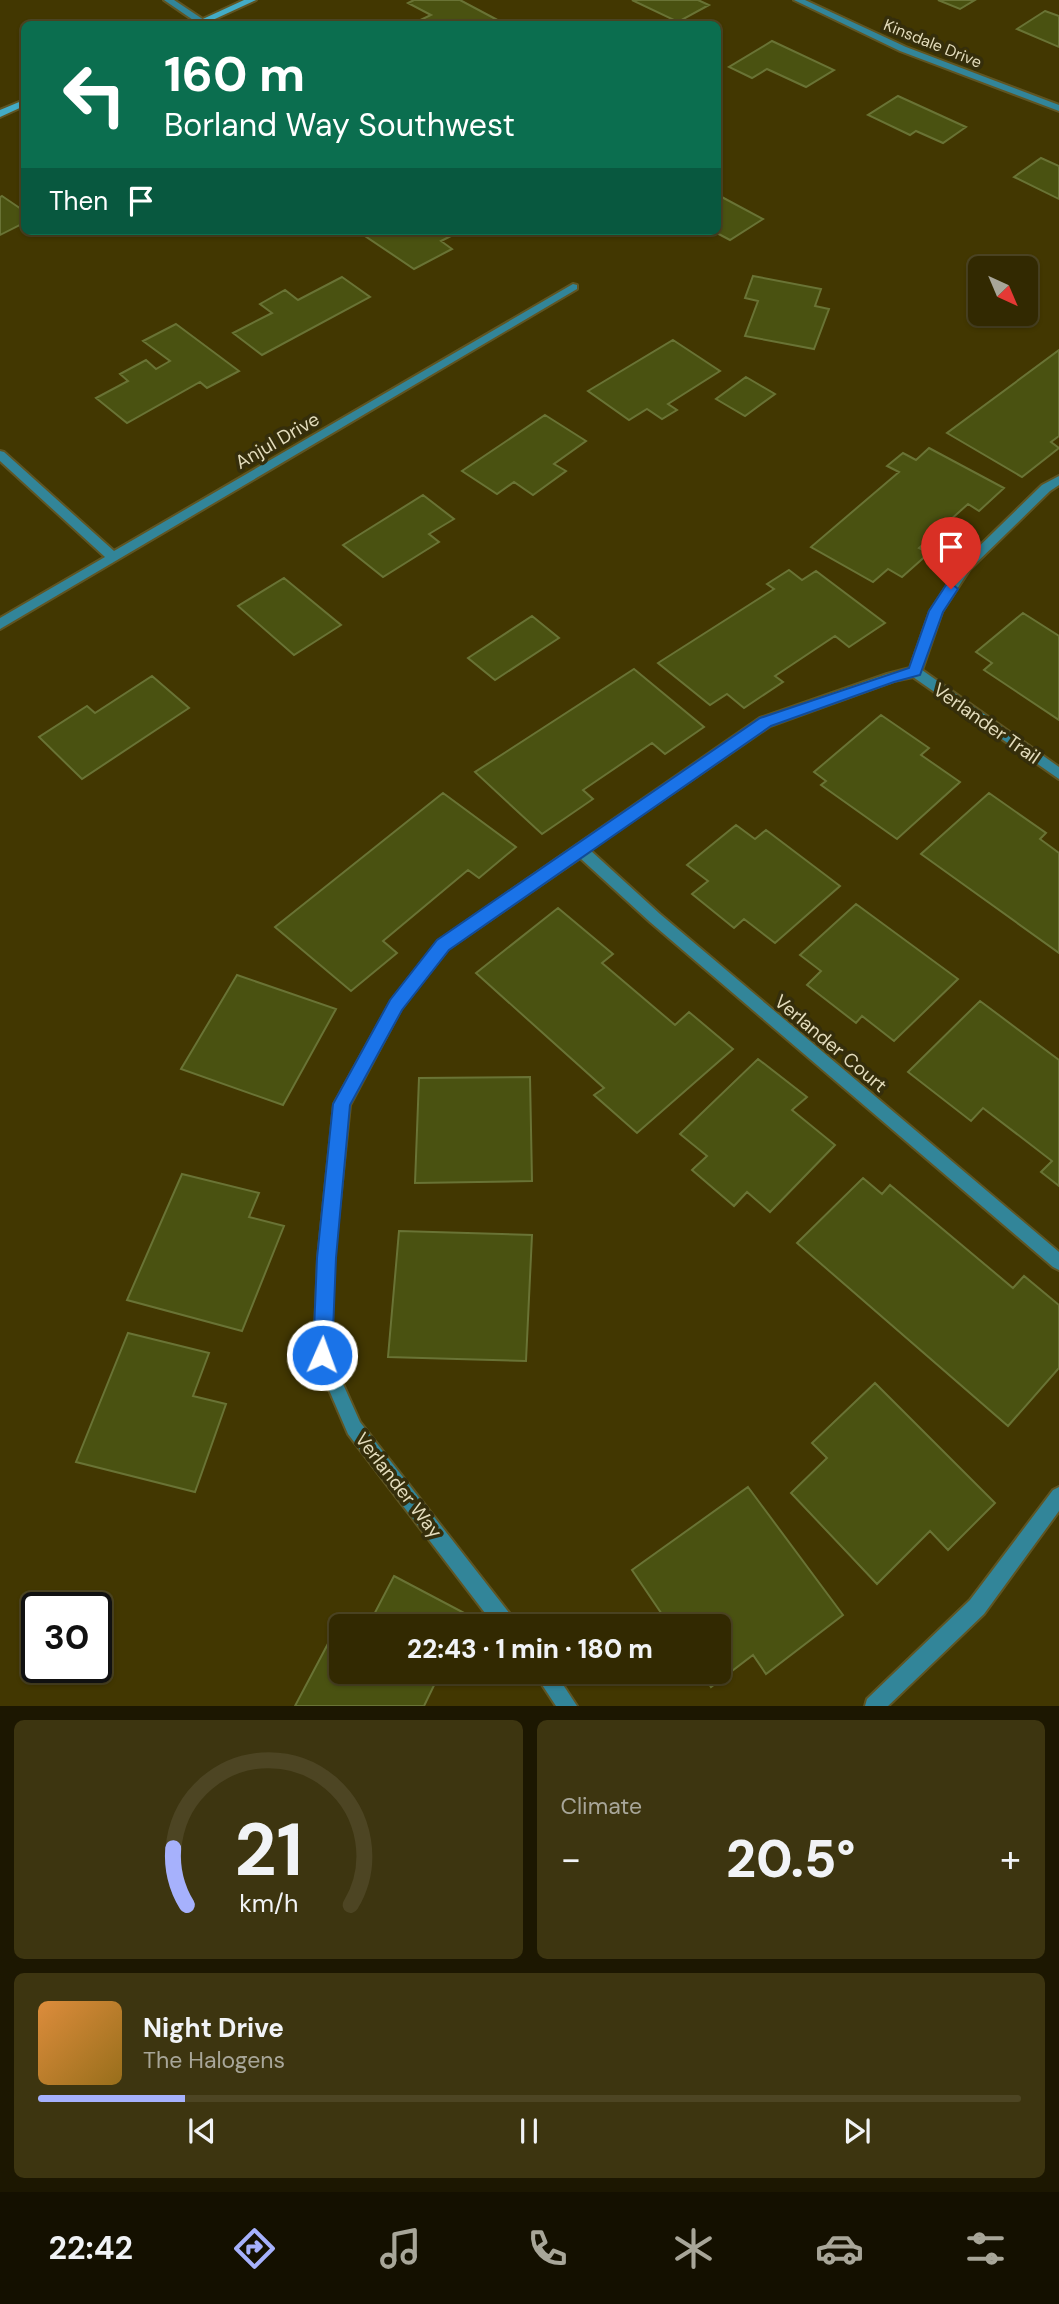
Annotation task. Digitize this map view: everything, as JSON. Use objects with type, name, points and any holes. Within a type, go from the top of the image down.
[{"type":"street","points":[[168,0],[197,21]]},
{"type":"street","points":[[205,21],[252,0]]},
{"type":"street","name":"Kinsdale Drive","points":[[798,0],[903,49],[1059,108]]},
{"type":"street","points":[[0,114],[21,104]]},
{"type":"street","name":"Anjul Drive","points":[[0,624],[573,287]]},
{"type":"street","points":[[0,455],[113,557]]},
{"type":"street","points":[[915,672],[936,611],[966,566],[1053,489],[1059,480]]},
{"type":"street","name":"Verlander Trail","points":[[915,672],[1059,774]]},
{"type":"street","name":"Verlander Way","points":[[498,1614],[355,1428],[322,1355],[327,1245],[342,1104],[396,1005],[443,945],[765,722],[892,677],[915,672]]},
{"type":"street","name":"Verlander Court","points":[[581,850],[655,918],[1059,1262]]},
{"type":"street","points":[[874,1706],[977,1607],[1059,1496]]},
{"type":"street","points":[[552,1684],[568,1706]]},
{"type":"building","points":[[414,0],[460,0],[499,21],[418,21],[431,15],[408,3]]},
{"type":"building","points":[[632,0],[698,0],[709,5],[676,21]]},
{"type":"building","points":[[938,0],[975,0],[960,9]]},
{"type":"building","points":[[1045,11],[1059,16],[1059,47],[1017,29]]},
{"type":"building","points":[[772,41],[834,70],[806,87],[767,69],[752,78],[729,67]]},
{"type":"building","points":[[898,96],[966,127],[943,143],[916,131],[910,135],[868,115]]},
{"type":"building","points":[[1041,158],[1059,166],[1059,199],[1014,177]]},
{"type":"building","points":[[0,197],[21,209],[21,224],[0,235]]},
{"type":"building","points":[[721,197],[763,219],[730,240],[721,235]]},
{"type":"building","points":[[453,235],[441,241],[452,249],[414,269],[365,236]]},
{"type":"building","points":[[753,276],[821,289],[815,306],[829,309],[814,349],[745,336],[758,301],[745,298]]},
{"type":"building","points":[[342,277],[370,297],[262,355],[233,333],[272,313],[260,304],[285,290],[298,300]]},
{"type":"building","points":[[176,324],[239,371],[207,388],[200,382],[127,423],[96,398],[128,381],[120,374],[146,360],[156,369],[170,361],[143,341]]},
{"type":"building","points":[[673,340],[720,371],[668,404],[677,410],[662,419],[647,409],[629,420],[588,391]]},
{"type":"building","points":[[1059,350],[1059,436],[1051,442],[1059,448],[1022,477],[947,433]]},
{"type":"building","points":[[746,377],[775,394],[745,416],[716,399]]},
{"type":"building","points":[[545,415],[586,441],[554,464],[566,471],[533,495],[514,482],[497,494],[462,471]]},
{"type":"building","points":[[929,448],[1004,488],[979,511],[968,504],[919,548],[929,553],[902,577],[888,569],[873,582],[811,547],[899,472],[887,466],[903,453],[916,460]]},
{"type":"building","points":[[423,495],[454,519],[429,534],[439,542],[383,577],[343,545]]},
{"type":"building","points":[[789,570],[802,580],[816,571],[885,623],[849,647],[835,636],[775,676],[783,682],[744,708],[727,694],[710,705],[658,663],[774,589],[767,584]]},
{"type":"building","points":[[284,578],[341,625],[294,655],[238,606]]},
{"type":"building","points":[[1023,613],[1059,636],[1059,720],[984,670],[992,663],[976,652]]},
{"type":"building","points":[[532,616],[559,638],[495,680],[468,658]]},
{"type":"building","points":[[634,669],[704,727],[665,754],[652,743],[583,790],[593,799],[542,834],[475,772]]},
{"type":"building","points":[[152,676],[189,708],[82,779],[39,737],[87,706],[95,713]]},
{"type":"building","points":[[881,715],[929,748],[921,755],[960,782],[897,839],[821,785],[826,781],[814,772]]},
{"type":"building","points":[[443,793],[516,847],[479,878],[468,870],[383,941],[397,953],[351,991],[275,927]]},
{"type":"building","points":[[989,793],[1046,833],[1040,839],[1059,853],[1059,953],[921,854]]},
{"type":"building","points":[[736,825],[755,839],[766,830],[840,886],[775,943],[744,919],[734,928],[692,894],[708,881],[687,865]]},
{"type":"building","points":[[856,904],[958,979],[894,1041],[862,1016],[856,1023],[807,985],[821,971],[800,955]]},
{"type":"building","points":[[558,908],[613,954],[602,963],[675,1025],[689,1012],[733,1049],[637,1133],[594,1095],[604,1088],[476,973]]},
{"type":"building","points":[[237,975],[336,1009],[283,1105],[181,1069]]},
{"type":"building","points":[[980,1001],[1059,1060],[1059,1186],[1041,1172],[1052,1161],[983,1108],[971,1121],[908,1072]]},
{"type":"building","points":[[758,1059],[807,1097],[792,1110],[835,1145],[770,1212],[747,1192],[734,1206],[692,1170],[707,1156],[680,1134]]},
{"type":"building","points":[[530,1077],[532,1181],[415,1183],[419,1078]]},
{"type":"building","points":[[182,1174],[259,1193],[249,1217],[284,1226],[242,1331],[127,1300]]},
{"type":"building","points":[[863,1178],[882,1194],[890,1185],[1013,1288],[1024,1276],[1059,1305],[1059,1368],[1008,1426],[797,1243]]},
{"type":"building","points":[[399,1231],[532,1235],[526,1361],[388,1357]]},
{"type":"building","points":[[128,1333],[209,1353],[193,1396],[226,1404],[195,1492],[76,1462]]},
{"type":"building","points":[[875,1383],[995,1503],[948,1550],[930,1531],[877,1584],[791,1493],[827,1458],[812,1443]]},
{"type":"building","points":[[748,1487],[843,1615],[766,1674],[753,1655],[731,1672],[731,1614],[662,1614],[632,1570]]},
{"type":"building","points":[[394,1576],[466,1614],[374,1614]]},
{"type":"building","points":[[329,1642],[329,1684],[435,1684],[424,1706],[295,1706]]},
{"type":"route","points":[[322,1355],[326,1258],[342,1104],[396,1005],[443,945],[765,722],[892,677],[915,672],[936,611],[951,589]]}]
